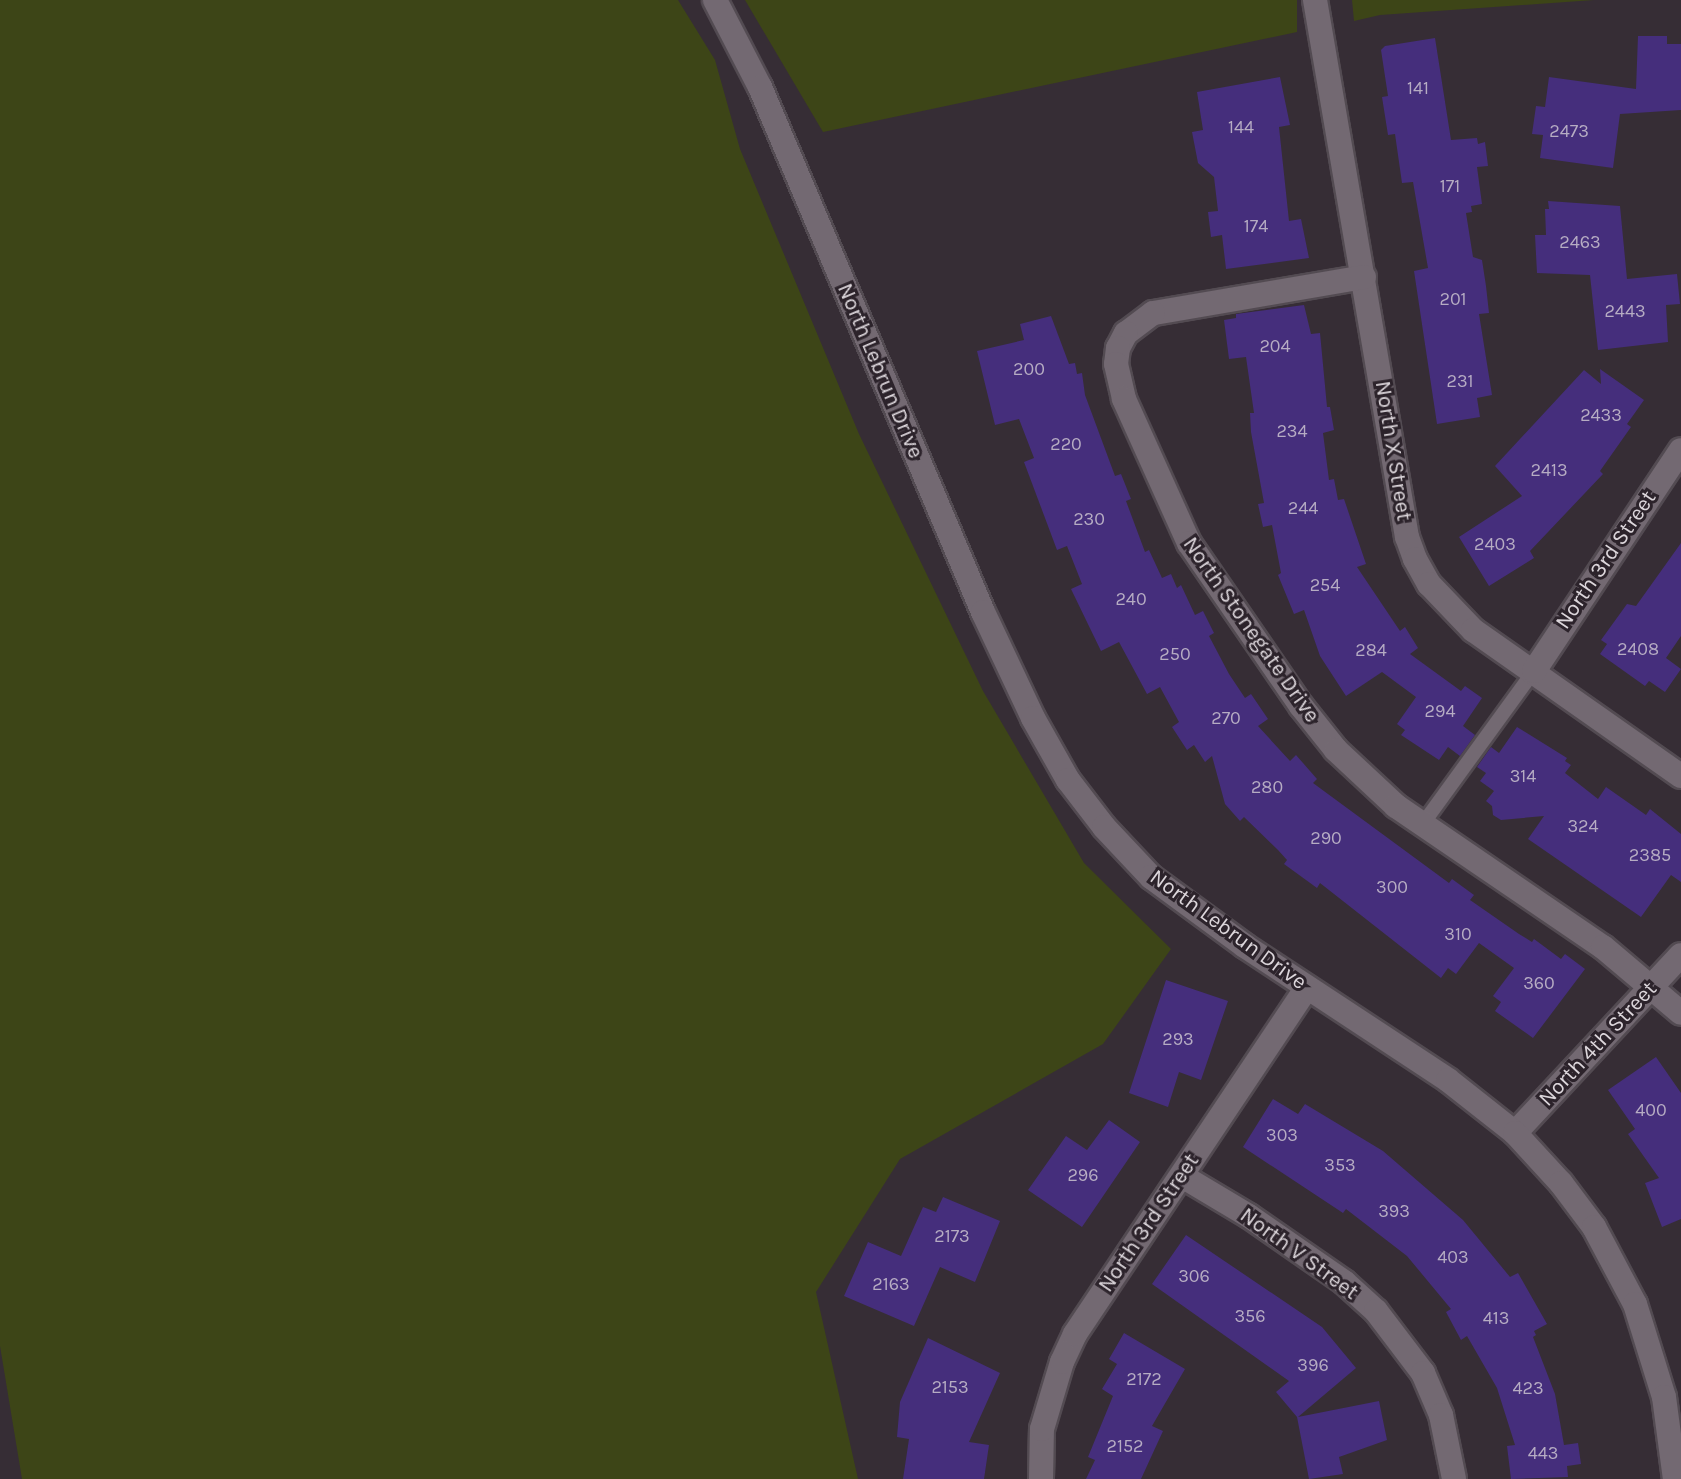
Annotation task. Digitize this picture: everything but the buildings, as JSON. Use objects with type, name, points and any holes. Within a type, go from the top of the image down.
[{"type":"street","name":"North Lebrun Drive","points":[[715,0],[760,87],[983,612],[1033,718],[1068,780],[1104,827],[1151,877],[1307,987],[1448,1080],[1515,1133],[1561,1183],[1594,1227],[1635,1304],[1664,1397],[1675,1479]]},
{"type":"street","name":"North X Street","points":[[1315,0],[1407,537],[1415,559],[1429,584],[1473,630],[1681,776]]},
{"type":"street","name":"North Stonegate Drive","points":[[1364,277],[1153,313],[1126,333],[1116,364],[1124,399],[1180,527],[1199,560],[1336,750],[1375,789],[1422,825],[1603,947],[1681,1013]]},
{"type":"street","name":"North 3rd Street","points":[[1534,671],[1681,450]]},
{"type":"street","name":"North 4th Street","points":[[1515,1133],[1681,955]]},
{"type":"street","name":"North 3rd Street","points":[[1041,1479],[1042,1429],[1062,1362],[1094,1304],[1307,987]]},
{"type":"street","name":"North V Street","points":[[1182,1176],[1249,1216],[1344,1282],[1376,1311],[1423,1373],[1441,1415],[1454,1479]]},
{"type":"lane","points":[[1422,825],[1534,671]]},
{"type":"green space","points":[[0,0],[678,0],[715,60],[740,149],[859,434],[983,691],[1084,863],[1171,949],[1103,1044],[900,1159],[816,1292],[858,1479],[22,1479],[0,1346]]},
{"type":"green space","points":[[745,0],[1297,0],[1297,32],[823,132]]},
{"type":"green space","points":[[1352,0],[1594,0],[1380,15],[1354,21]]}]
